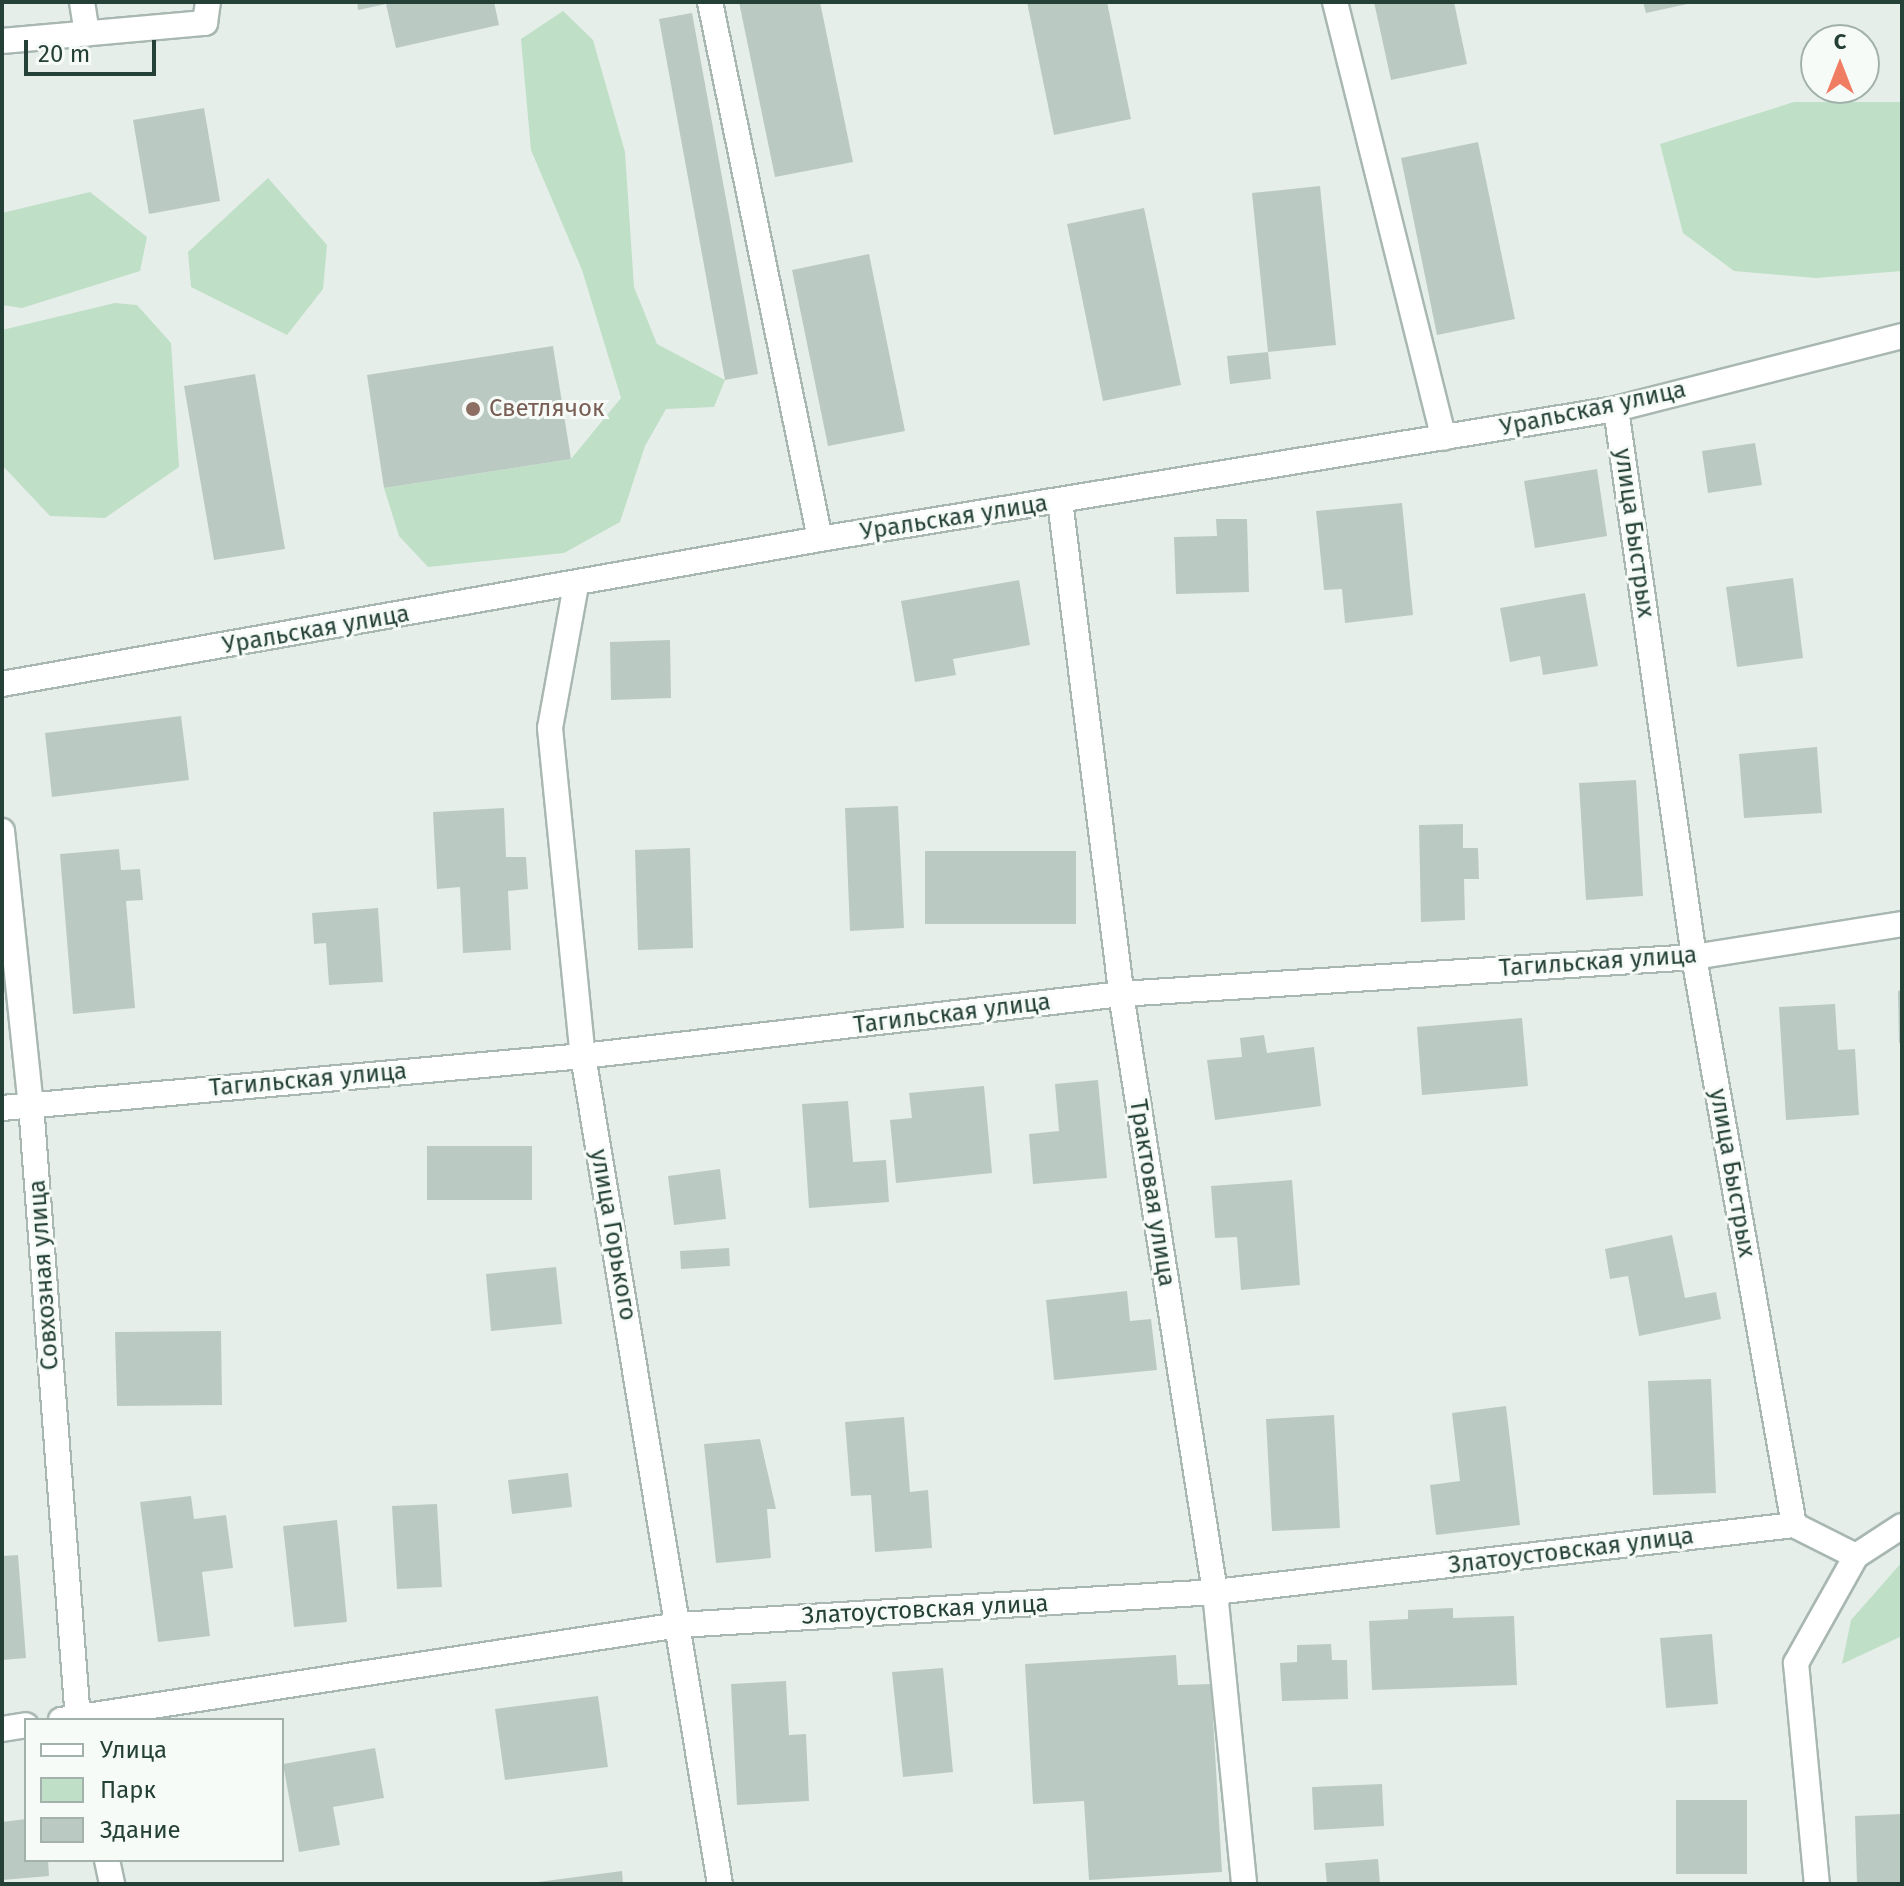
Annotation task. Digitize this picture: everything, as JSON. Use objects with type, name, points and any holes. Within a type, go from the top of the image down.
[{"type":"street","points":[[82,2],[87,34]]},
{"type":"street","points":[[2,41],[205,23],[208,2]]},
{"type":"street","points":[[710,2],[820,539]]},
{"type":"street","points":[[1335,2],[1444,438]]},
{"type":"street","name":"Уральская улица","points":[[2,684],[576,585],[820,539],[1616,409],[1902,336]]},
{"type":"street","name":"улица Быстрых","points":[[1616,409],[1694,957],[1794,1525]]},
{"type":"street","name":"Трактовая улица","points":[[1060,501],[1121,994],[1215,1592],[1244,1884]]},
{"type":"street","name":"улица Горького","points":[[576,585],[550,728],[583,1056],[720,1884]]},
{"type":"street","name":"Совхозная улица","points":[[2,831],[31,1105],[72,1718]]},
{"type":"street","name":"Тагильская улица","points":[[2,1108],[583,1056],[1121,994],[1694,957],[1902,924]]},
{"type":"street","points":[[1794,1525],[1856,1556]]},
{"type":"street","name":"Златоустовская улица","points":[[78,1718],[679,1625],[1215,1592],[1794,1525]]},
{"type":"street","points":[[1817,1884],[1796,1663],[1856,1556],[1902,1526]]},
{"type":"street","points":[[2,1729],[24,1725]]},
{"type":"street","points":[[107,1862],[112,1884]]},
{"type":"green space","points":[[563,11],[593,40],[625,152],[634,287],[657,344],[725,380],[714,407],[666,409],[645,446],[620,522],[564,553],[428,567],[399,536],[384,488],[571,459],[621,398],[582,270],[531,150],[521,39]]},
{"type":"green space","points":[[1794,102],[1902,102],[1902,271],[1816,278],[1734,271],[1683,233],[1660,144]]},
{"type":"green space","points":[[268,178],[327,245],[323,289],[287,335],[191,287],[188,252]]},
{"type":"green space","points":[[90,192],[147,237],[140,271],[22,308],[2,305],[2,213]]},
{"type":"green space","points":[[115,303],[137,305],[171,343],[179,467],[105,518],[50,516],[2,465],[2,330]]},
{"type":"green space","points":[[1902,1562],[1902,1636],[1842,1664],[1851,1620]]},
{"type":"building","points":[[357,2],[494,2],[499,25],[396,48],[386,4],[358,10]]},
{"type":"building","points":[[739,2],[820,2],[853,162],[775,177]]},
{"type":"building","points":[[1027,2],[1107,2],[1131,119],[1054,135]]},
{"type":"building","points":[[1374,2],[1454,2],[1467,64],[1391,80]]},
{"type":"building","points":[[1643,2],[1692,2],[1692,3],[1646,13]]},
{"type":"building","points":[[692,13],[758,374],[725,380],[659,19]]},
{"type":"building","points":[[204,108],[220,201],[149,214],[133,120]]},
{"type":"building","points":[[1478,142],[1515,319],[1437,335],[1401,158]]},
{"type":"building","points":[[1320,186],[1336,345],[1268,352],[1252,193]]},
{"type":"building","points":[[1144,208],[1181,385],[1103,401],[1067,224]]},
{"type":"building","points":[[869,254],[905,431],[828,446],[792,270]]},
{"type":"building","points":[[553,346],[571,459],[384,488],[367,375]]},
{"type":"building","points":[[1268,352],[1271,379],[1230,384],[1227,356]]},
{"type":"building","points":[[255,374],[285,549],[214,560],[184,386]]},
{"type":"building","points":[[1755,443],[1762,485],[1708,493],[1702,451]]},
{"type":"building","points":[[1597,469],[1607,536],[1535,548],[1524,481]]},
{"type":"building","points":[[1402,503],[1413,615],[1345,623],[1342,589],[1324,590],[1316,511]]},
{"type":"building","points":[[1216,519],[1247,519],[1249,592],[1176,594],[1174,537],[1217,536]]},
{"type":"building","points":[[1793,578],[1803,658],[1737,667],[1726,587]]},
{"type":"building","points":[[1019,580],[1030,645],[953,659],[956,675],[915,682],[901,601]]},
{"type":"building","points":[[1585,593],[1598,666],[1543,675],[1540,656],[1510,662],[1500,608]]},
{"type":"building","points":[[670,640],[671,698],[611,700],[610,642]]},
{"type":"building","points":[[181,716],[189,780],[52,797],[45,733]]},
{"type":"building","points":[[1817,747],[1822,813],[1744,818],[1739,754]]},
{"type":"building","points":[[1636,780],[1643,896],[1586,900],[1579,783]]},
{"type":"building","points":[[898,806],[904,928],[850,931],[845,808]]},
{"type":"building","points":[[504,808],[506,857],[526,857],[528,889],[508,891],[511,950],[463,953],[460,887],[437,889],[433,812]]},
{"type":"building","points":[[1463,824],[1463,848],[1478,848],[1479,879],[1464,879],[1465,920],[1421,922],[1419,825]]},
{"type":"building","points":[[690,848],[693,948],[638,950],[635,850]]},
{"type":"building","points":[[119,849],[121,870],[140,869],[143,900],[126,901],[135,1008],[73,1014],[60,854]]},
{"type":"building","points":[[925,851],[1076,851],[1076,924],[925,924]]},
{"type":"building","points":[[378,908],[383,982],[329,985],[326,943],[314,944],[312,913]]},
{"type":"building","points":[[1902,990],[1902,1043],[1899,1043],[1898,991]]},
{"type":"building","points":[[1835,1004],[1838,1050],[1855,1049],[1859,1115],[1786,1120],[1779,1007]]},
{"type":"building","points":[[1522,1018],[1528,1086],[1422,1095],[1417,1027]]},
{"type":"building","points":[[1264,1035],[1267,1053],[1314,1047],[1321,1106],[1215,1120],[1207,1060],[1242,1057],[1240,1038]]},
{"type":"building","points":[[1098,1080],[1107,1178],[1033,1184],[1029,1134],[1059,1131],[1055,1084]]},
{"type":"building","points":[[984,1086],[992,1173],[896,1183],[890,1120],[912,1118],[909,1093]]},
{"type":"building","points":[[848,1101],[853,1162],[886,1160],[889,1202],[809,1208],[802,1104]]},
{"type":"building","points":[[427,1146],[532,1146],[532,1200],[427,1200]]},
{"type":"building","points":[[720,1169],[726,1219],[674,1225],[668,1176]]},
{"type":"building","points":[[1292,1180],[1300,1285],[1241,1290],[1237,1237],[1215,1238],[1211,1186]]},
{"type":"building","points":[[1672,1235],[1685,1298],[1716,1292],[1721,1319],[1639,1336],[1628,1276],[1610,1279],[1605,1249]]},
{"type":"building","points":[[729,1248],[730,1266],[681,1269],[680,1251]]},
{"type":"building","points":[[556,1267],[562,1324],[491,1331],[486,1274]]},
{"type":"building","points":[[1127,1291],[1130,1321],[1151,1319],[1157,1370],[1054,1380],[1046,1300]]},
{"type":"building","points":[[221,1331],[222,1405],[117,1406],[115,1332]]},
{"type":"building","points":[[1711,1379],[1716,1493],[1653,1495],[1648,1381]]},
{"type":"building","points":[[1506,1406],[1520,1525],[1436,1535],[1430,1485],[1460,1481],[1452,1413]]},
{"type":"building","points":[[1334,1415],[1340,1528],[1272,1531],[1266,1419]]},
{"type":"building","points":[[904,1417],[910,1492],[928,1490],[932,1548],[875,1552],[871,1495],[851,1496],[845,1422]]},
{"type":"building","points":[[760,1439],[776,1509],[767,1509],[771,1558],[716,1563],[704,1444]]},
{"type":"building","points":[[568,1473],[572,1507],[512,1514],[508,1480]]},
{"type":"building","points":[[191,1496],[194,1519],[226,1515],[233,1568],[202,1572],[210,1636],[158,1642],[140,1502]]},
{"type":"building","points":[[437,1504],[442,1587],[397,1589],[392,1506]]},
{"type":"building","points":[[337,1520],[347,1622],[294,1627],[283,1526]]},
{"type":"building","points":[[18,1555],[26,1658],[2,1660],[2,1556]]},
{"type":"building","points":[[1453,1608],[1453,1618],[1514,1616],[1517,1685],[1372,1690],[1369,1621],[1408,1619],[1408,1610]]},
{"type":"building","points":[[1712,1634],[1718,1704],[1666,1708],[1660,1638]]},
{"type":"building","points":[[1331,1644],[1332,1660],[1347,1660],[1348,1699],[1282,1701],[1280,1663],[1297,1662],[1297,1645]]},
{"type":"building","points":[[1176,1655],[1178,1685],[1211,1684],[1222,1872],[1089,1880],[1084,1801],[1033,1804],[1025,1664]]},
{"type":"building","points":[[943,1668],[953,1772],[903,1777],[892,1672]]},
{"type":"building","points":[[786,1681],[789,1735],[806,1734],[809,1801],[737,1805],[731,1684]]},
{"type":"building","points":[[598,1696],[608,1767],[505,1780],[495,1709]]},
{"type":"building","points":[[375,1748],[384,1798],[333,1807],[340,1845],[299,1852],[284,1764]]},
{"type":"building","points":[[1382,1784],[1384,1826],[1314,1830],[1312,1787]]},
{"type":"building","points":[[1676,1800],[1747,1800],[1747,1874],[1676,1874]]},
{"type":"building","points":[[1902,1814],[1902,1884],[1857,1884],[1855,1816]]},
{"type":"building","points":[[24,1819],[24,1862],[48,1862],[49,1876],[2,1880],[2,1822]]},
{"type":"building","points":[[1378,1859],[1380,1884],[1327,1884],[1325,1863]]},
{"type":"building","points":[[622,1871],[623,1884],[538,1884],[538,1882]]},
{"type":"place","name":"Светлячок","points":[[473,409]]}]
